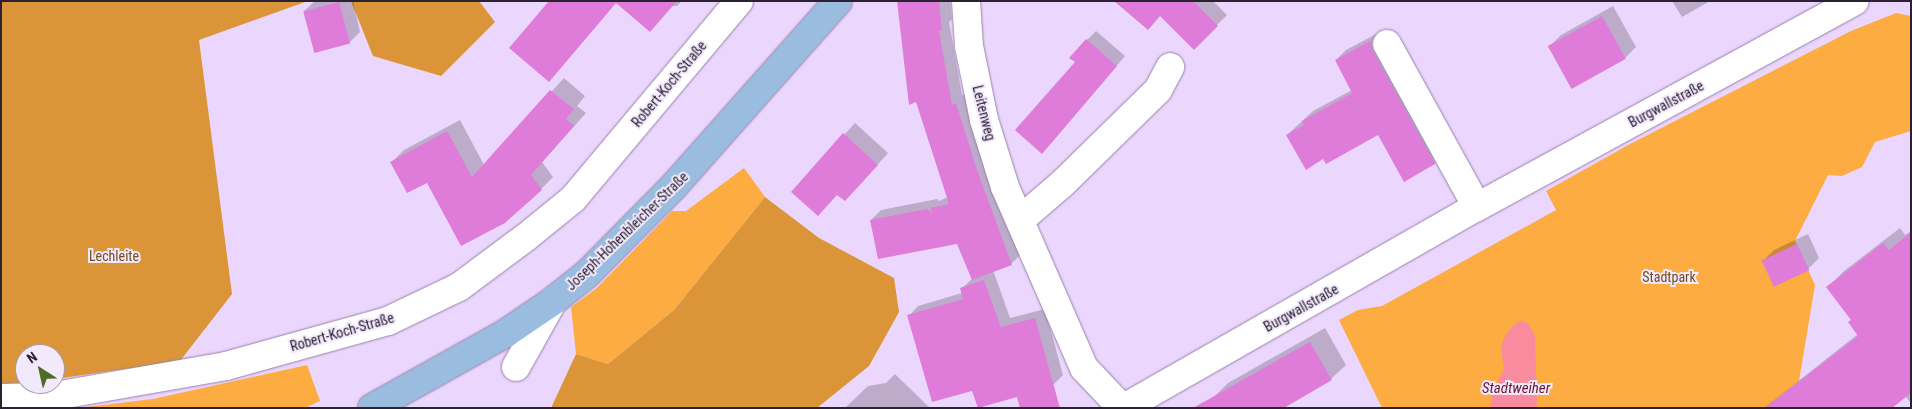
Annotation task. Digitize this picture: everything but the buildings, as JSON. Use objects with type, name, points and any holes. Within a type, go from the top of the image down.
[{"type":"main road","name":"Joseph-Hohenbleicher-Straße","points":[[372,408],[506,334],[552,302],[587,274],[674,186],[838,1]]},
{"type":"street","name":"Robert-Koch-Straße","points":[[1,398],[49,397],[226,366],[388,321],[459,287],[526,238],[573,199],[739,1]]},
{"type":"street","name":"Leitenweg","points":[[966,1],[969,46],[984,120],[1005,187],[1084,368],[1123,408]]},
{"type":"street","name":"Burgwallstraße","points":[[1123,408],[1477,207],[1855,1]]},
{"type":"street","points":[[1387,44],[1477,207]]},
{"type":"street","points":[[1020,220],[1062,184],[1158,90],[1170,67]]},
{"type":"street","points":[[516,367],[552,302]]},
{"type":"green space","name":"Lechleite","points":[[1,1],[308,1],[199,40],[232,294],[180,361],[65,378],[65,344],[15,344],[15,383],[1,384]]},
{"type":"green space","points":[[351,1],[479,1],[495,22],[441,76],[373,56]]},
{"type":"green space","name":"Stadtpark","points":[[1896,13],[1911,16],[1911,131],[1875,142],[1862,167],[1842,176],[1828,175],[1795,241],[1815,285],[1799,381],[1765,408],[1382,408],[1339,320],[1358,310],[1382,306],[1556,210],[1546,191],[1630,144],[1851,31]]},
{"type":"green space","points":[[744,168],[765,197],[674,310],[608,364],[576,354],[571,307],[597,288],[672,211],[686,211]]},
{"type":"green space","points":[[765,197],[819,238],[894,278],[899,312],[869,366],[817,408],[551,408],[576,354],[608,364],[674,310]]},
{"type":"green space","points":[[307,365],[320,401],[305,408],[78,408],[153,399]]},
{"type":"water","name":"Stadtweiher","points":[[1518,321],[1528,323],[1535,336],[1537,408],[1490,408],[1493,391],[1504,369],[1501,347],[1503,340]]}]
